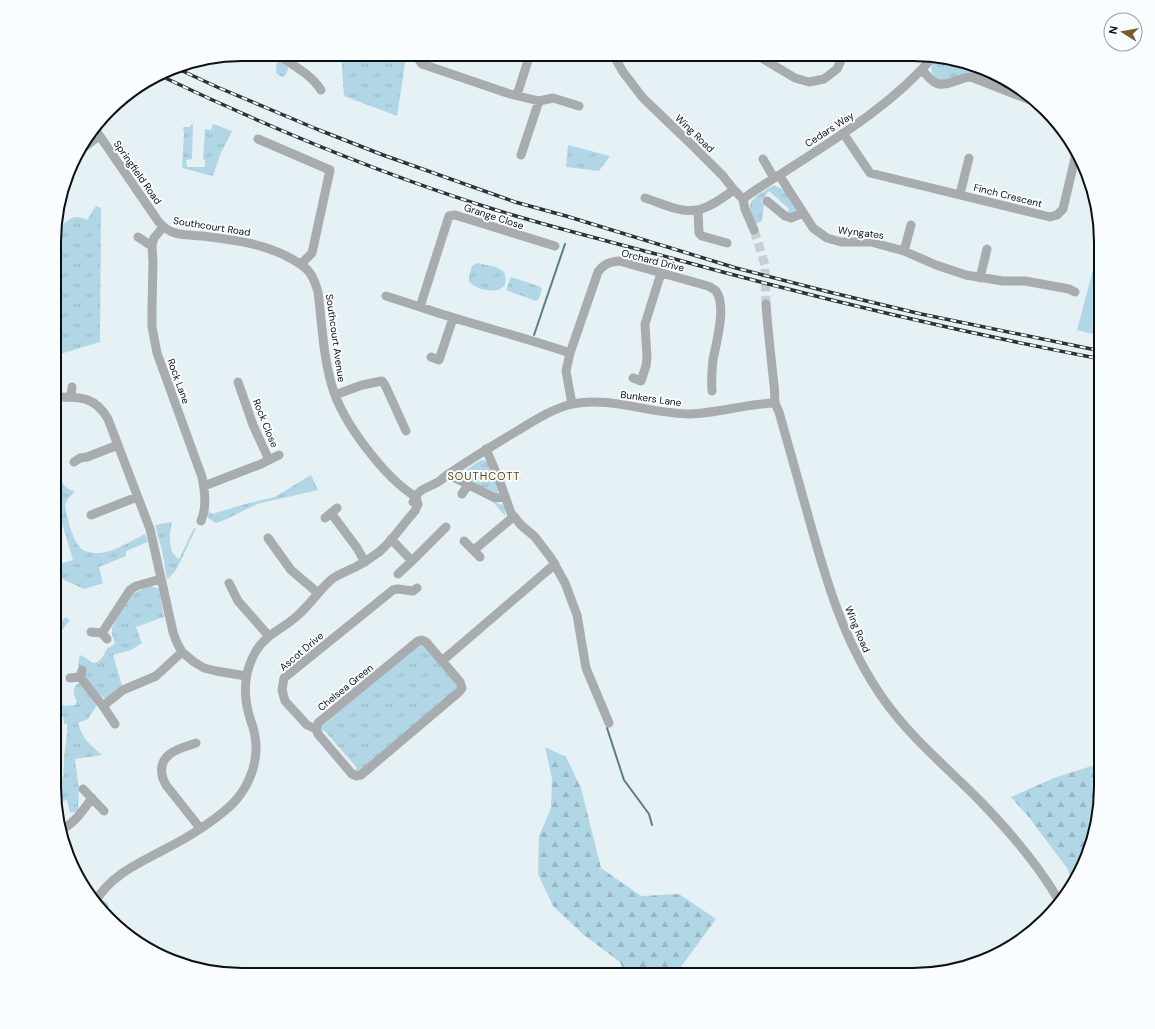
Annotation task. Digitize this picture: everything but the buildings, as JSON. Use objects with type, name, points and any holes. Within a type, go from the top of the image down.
[{"type":"street","points":[[287,61],[308,75],[317,83],[321,90]]},
{"type":"street","points":[[420,61],[422,64],[510,94],[539,101],[553,98],[579,106]]},
{"type":"street","points":[[515,94],[518,92],[528,61]]},
{"type":"street","name":"Wing Road","points":[[617,61],[623,72],[643,98],[723,176],[743,199],[754,230]]},
{"type":"street","points":[[767,61],[795,78],[809,82],[824,79],[838,69],[841,61]]},
{"type":"street","name":"Cedars Way","points":[[743,199],[843,133],[888,101],[929,62]]},
{"type":"street","points":[[922,70],[936,83],[945,85],[963,77],[971,77],[1020,96]]},
{"type":"street","points":[[521,155],[539,101]]},
{"type":"street","name":"Springfield Road","points":[[97,133],[163,227]]},
{"type":"street","name":"Finch Crescent","points":[[843,133],[870,172],[1050,217],[1063,209],[1074,161]]},
{"type":"street","points":[[258,139],[330,170],[312,253],[301,264]]},
{"type":"street","name":"Finch Crescent","points":[[960,194],[969,158]]},
{"type":"street","name":"Wyngates","points":[[763,160],[777,177],[813,228],[828,238],[841,242],[871,242],[904,251],[936,265],[966,275],[1003,282],[1025,281],[1072,291],[1071,280]]},
{"type":"street","points":[[645,198],[676,208],[698,210],[708,206],[734,190]]},
{"type":"street","points":[[767,201],[785,216],[791,218],[803,213]]},
{"type":"street","points":[[698,210],[699,233],[702,236],[727,243]]},
{"type":"street","name":"Grange Close","points":[[420,307],[449,216],[455,215],[554,246]]},
{"type":"street","points":[[904,251],[911,225]]},
{"type":"street","points":[[138,237],[152,245],[154,238],[163,227]]},
{"type":"street","name":"Southcourt Road","points":[[163,227],[169,232],[239,240],[271,248],[301,264]]},
{"type":"street","name":"Rock Lane","points":[[152,245],[152,327],[157,353],[198,463],[204,486],[204,514],[201,521]]},
{"type":"street","points":[[980,278],[987,249]]},
{"type":"street","name":"Orchard Drive","points":[[572,404],[566,371],[570,353],[598,272],[602,267],[612,261],[619,261],[708,286],[716,291],[720,302],[720,326],[712,364],[712,391]]},
{"type":"street","name":"Southcourt Avenue","points":[[301,264],[310,272],[315,281],[318,292],[327,365],[335,395],[349,423],[370,453],[402,487],[416,497]]},
{"type":"street","points":[[633,378],[641,381],[646,366],[645,324],[661,273]]},
{"type":"street","points":[[386,296],[570,353]]},
{"type":"street","name":"Wing Road","points":[[766,304],[775,392],[774,402],[779,412],[830,591],[845,631],[867,674],[888,705],[905,726],[981,802],[1020,845],[1048,882],[1057,897]]},
{"type":"street","points":[[430,357],[439,360],[453,318]]},
{"type":"street","points":[[335,395],[362,385],[382,381],[402,427]]},
{"type":"street","name":"Rock Close","points":[[238,382],[246,393],[253,425],[269,460]]},
{"type":"street","points":[[71,397],[72,387]]},
{"type":"street","points":[[61,397],[87,399],[99,406],[108,419],[150,529],[173,632],[182,652],[204,668],[246,676]]},
{"type":"street","name":"Bunkers Lane","points":[[416,497],[424,496],[432,491],[438,482],[448,474],[486,449],[533,421],[572,404],[592,402],[609,403],[663,412],[690,414],[774,402]]},
{"type":"street","points":[[74,462],[80,458],[87,457],[118,445]]},
{"type":"street","points":[[486,449],[513,517],[535,537],[555,564],[565,583],[577,615],[586,668],[609,723]]},
{"type":"street","name":"Rock Close","points":[[204,486],[279,455]]},
{"type":"street","points":[[455,478],[494,498],[505,497]]},
{"type":"street","points":[[462,494],[468,484]]},
{"type":"street","points":[[95,515],[137,497]]},
{"type":"street","points":[[98,897],[114,878],[131,867],[170,847],[200,828],[226,810],[236,800],[252,774],[255,756],[255,736],[246,703],[246,676],[249,664],[256,650],[268,635],[297,616],[333,578],[364,562],[380,551],[409,517],[412,503],[416,497]]},
{"type":"street","points":[[331,513],[357,548],[364,562]]},
{"type":"street","points":[[464,540],[477,554],[513,517]]},
{"type":"street","points":[[398,574],[446,527]]},
{"type":"street","points":[[268,538],[291,570],[318,593]]},
{"type":"street","points":[[391,539],[412,561]]},
{"type":"street","points":[[442,661],[555,564]]},
{"type":"street","points":[[91,632],[104,636],[130,590],[136,586],[161,580]]},
{"type":"street","points":[[229,586],[242,607],[268,635]]},
{"type":"street","name":"Ascot Drive","points":[[316,729],[307,725],[285,701],[282,690],[284,678],[384,602],[393,590],[398,589],[413,591],[417,588]]},
{"type":"street","name":"Chelsea Green","points":[[422,637],[442,661],[465,688],[355,779],[318,734],[316,729],[318,723],[422,637]]},
{"type":"street","points":[[103,706],[130,686],[156,676],[182,652]]},
{"type":"street","points":[[70,678],[81,673],[115,724]]},
{"type":"street","points":[[196,742],[170,754],[162,765],[161,772],[162,779],[166,785],[200,828]]},
{"type":"street","points":[[83,788],[104,811]]},
{"type":"street","points":[[65,828],[76,820],[92,798]]},
{"type":"green space","points":[[277,61],[280,61],[288,67],[287,73],[283,77],[276,73]]},
{"type":"green space","points":[[342,61],[405,61],[397,116],[344,96]]},
{"type":"green space","points":[[934,63],[948,64],[960,67],[982,75],[1005,87],[975,75],[939,82],[932,73]]},
{"type":"green space","points":[[191,124],[193,125],[192,159],[186,160],[187,167],[205,167],[205,160],[203,159],[205,129],[211,130],[213,124],[232,131],[220,155],[213,176],[182,168],[183,127],[190,127]]},
{"type":"green space","points":[[568,145],[610,156],[599,171],[566,167]]},
{"type":"green space","points":[[770,187],[779,187],[790,196],[795,205],[796,213],[794,215],[786,214],[789,209],[769,191],[761,201],[764,204],[762,221],[756,224],[750,210],[752,200]]},
{"type":"green space","points":[[96,206],[101,208],[100,342],[61,354],[62,227],[74,217],[87,220]]},
{"type":"green space","points":[[477,263],[496,267],[504,272],[506,280],[504,286],[500,289],[488,290],[481,289],[469,282],[472,266]]},
{"type":"green space","points":[[1094,266],[1094,334],[1077,330]]},
{"type":"green space","points":[[511,277],[541,287],[542,289],[539,299],[536,301],[506,290]]},
{"type":"green space","points":[[481,460],[488,461],[499,489],[497,494],[457,476]]},
{"type":"green space","points":[[311,475],[318,490],[257,504],[216,523],[208,518],[209,511],[212,514],[275,497]]},
{"type":"green space","points":[[61,480],[65,486],[74,491],[65,504],[68,522],[73,536],[79,547],[83,550],[88,552],[103,553],[120,547],[145,534],[148,542],[126,551],[126,556],[99,567],[103,583],[84,589],[61,578],[61,564],[73,560],[61,520]]},
{"type":"green space","points":[[493,502],[503,505],[505,508],[505,516]]},
{"type":"green space","points":[[172,522],[170,542],[172,552],[179,559],[194,528],[196,529],[176,570],[167,580],[163,554],[155,525]]},
{"type":"green space","points":[[149,586],[159,589],[164,617],[136,627],[142,643],[131,650],[113,655],[123,689],[106,699],[100,695],[85,678],[85,668],[78,666],[79,658],[81,655],[93,663],[100,660],[107,649],[115,644],[112,628],[121,610],[132,594]]},
{"type":"green space","points":[[65,617],[70,620],[61,631],[61,623]]},
{"type":"green space","points":[[418,644],[423,644],[458,684],[458,688],[360,772],[354,771],[357,768],[324,730],[321,732],[320,728]]},
{"type":"green space","points":[[80,682],[97,705],[88,719],[78,723],[80,729],[84,737],[102,755],[75,759],[79,790],[78,811],[70,813],[67,800],[62,801],[61,798],[61,779],[63,778],[67,724],[64,724],[63,716],[61,716],[61,704],[65,706],[75,705],[77,702],[74,689]]},
{"type":"green space","points":[[545,747],[566,757],[581,788],[601,868],[641,896],[679,894],[716,919],[680,968],[622,968],[620,962],[584,935],[553,906],[538,874],[539,836],[551,808],[552,779]]},
{"type":"green space","points":[[1094,765],[1094,798],[1091,822],[1080,856],[1070,876],[1067,868],[1027,815],[1011,797],[1054,778]]},
{"type":"green space","points":[[101,900],[108,903],[110,910],[106,906]]},
{"type":"waterway","points":[[534,335],[565,244]]},
{"type":"waterway","points":[[607,728],[624,780],[649,814],[652,825]]},
{"type":"tunnel","points":[[754,230],[765,265],[766,304]]},
{"type":"railway","points":[[183,71],[319,130],[383,155],[515,202],[736,268],[829,292],[921,314],[1094,350]]},
{"type":"railway","points":[[166,78],[243,114],[326,149],[410,181],[519,217],[838,302],[995,338],[1094,358]]},
{"type":"district","name":"SOUTHCOTT","points":[[484,476]]}]
